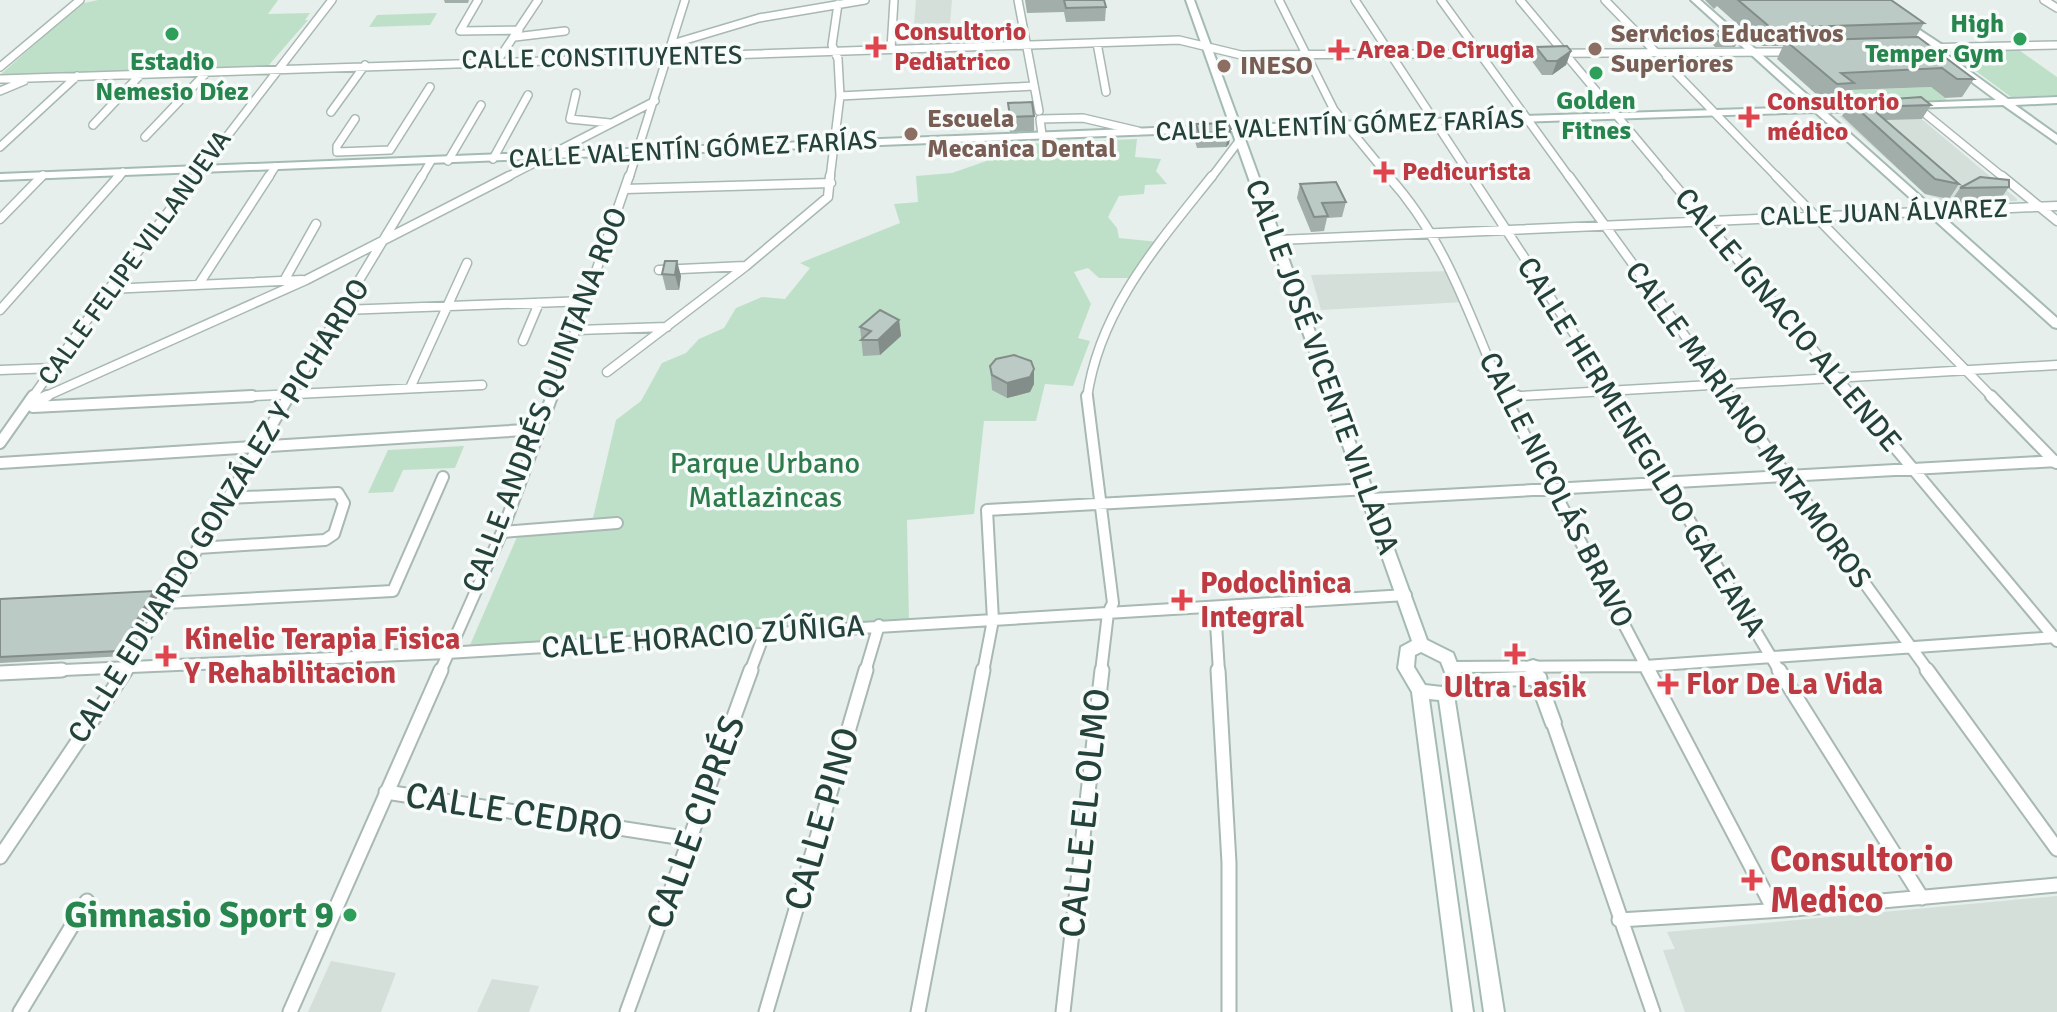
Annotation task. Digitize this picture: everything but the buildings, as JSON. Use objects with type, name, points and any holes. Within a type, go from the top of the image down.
[{"type":"main road","name":"CALLE JOSÉ VICENTE VILLADA","points":[[1190,0],[1204,46],[1370,494],[1421,644]]},
{"type":"main road","points":[[1695,0],[2057,324]]},
{"type":"main road","points":[[1888,14],[1941,48],[1936,51],[2057,140]]},
{"type":"main road","points":[[1901,107],[2057,100]]},
{"type":"main road","name":"CALLE VALENTÍN GÓMEZ FARÍAS","points":[[0,177],[1138,131],[1237,135],[1345,126],[1871,108]]},
{"type":"main road","points":[[1463,1012],[1420,691],[1406,668],[1407,652],[1421,644],[1438,651],[1451,681],[1494,1012]]},
{"type":"main road","points":[[1535,673],[1553,722]]},
{"type":"main road","points":[[1420,691],[1451,681]]},
{"type":"street","points":[[0,67],[80,0]]},
{"type":"street","name":"CALLE FELIPE VILLANUEVA","points":[[0,443],[109,289],[332,0]]},
{"type":"street","points":[[478,0],[460,31],[517,34],[565,31]]},
{"type":"street","points":[[498,60],[538,0]]},
{"type":"street","name":"CALLE ANDRÉS QUINTANA ROO","points":[[290,1012],[502,532],[577,330],[655,101],[685,0]]},
{"type":"street","points":[[672,44],[759,18],[865,0]]},
{"type":"street","points":[[891,49],[894,0]]},
{"type":"street","points":[[1018,0],[1039,111]]},
{"type":"street","name":"CALLE NICOLÁS BRAVO","points":[[1279,0],[1303,55],[1345,126],[1399,185],[1433,232],[1471,313],[1504,397],[1773,908]]},
{"type":"street","name":"CALLE HERMENEGILDO GALEANA","points":[[1355,0],[1387,54],[1437,124],[1611,390],[1770,656],[1922,898]]},
{"type":"street","name":"CALLE MARIANO MATAMOROS","points":[[1441,0],[1789,478],[1908,648],[2057,849]]},
{"type":"street","name":"CALLE IGNACIO ALLENDE","points":[[1520,0],[2056,638]]},
{"type":"street","points":[[1605,0],[1812,216],[2056,462]]},
{"type":"street","points":[[2044,0],[2057,8]]},
{"type":"street","points":[[607,372],[825,201],[837,143],[840,96],[834,52],[838,4]]},
{"type":"street","name":"CALLE CONSTITUYENTES","points":[[1,79],[498,60],[1179,40],[1231,54],[1801,52]]},
{"type":"street","points":[[1097,43],[1106,92]]},
{"type":"street","points":[[1910,49],[2057,45]]},
{"type":"street","points":[[331,112],[365,65]]},
{"type":"street","points":[[145,137],[208,71]]},
{"type":"street","points":[[93,125],[141,74]]},
{"type":"street","points":[[0,147],[77,76]]},
{"type":"street","points":[[0,91],[32,78]]},
{"type":"street","points":[[840,96],[1034,86]]},
{"type":"street","points":[[355,119],[336,151],[368,152],[393,148],[430,87]]},
{"type":"street","points":[[576,93],[570,119],[612,123]]},
{"type":"street","points":[[493,159],[528,95]]},
{"type":"street","points":[[27,406],[306,280],[655,101]]},
{"type":"street","points":[[448,161],[481,105]]},
{"type":"street","points":[[1916,106],[2057,221]]},
{"type":"street","points":[[1042,135],[1040,119],[1083,118],[1138,131]]},
{"type":"street","name":"CALLE EL OLMO","points":[[1063,1012],[1108,613],[1113,594],[1087,386],[1104,334],[1143,264],[1237,135]]},
{"type":"street","points":[[363,164],[368,152]]},
{"type":"street","name":"CALLE EDUARDO GONZÁLEZ Y PICHARDO","points":[[0,857],[128,667],[255,447],[343,310],[431,161]]},
{"type":"street","points":[[199,284],[275,167]]},
{"type":"street","points":[[0,310],[123,172]]},
{"type":"street","points":[[0,219],[43,175]]},
{"type":"street","points":[[625,189],[831,183]]},
{"type":"street","name":"CALLE JUAN ÁLVAREZ","points":[[1278,240],[2057,206]]},
{"type":"street","points":[[285,279],[316,224]]},
{"type":"street","points":[[410,388],[467,263]]},
{"type":"street","points":[[659,270],[746,266]]},
{"type":"street","points":[[109,289],[306,280]]},
{"type":"street","points":[[343,310],[586,301]]},
{"type":"street","points":[[523,341],[539,303]]},
{"type":"street","points":[[577,330],[668,327]]},
{"type":"street","points":[[1504,397],[2057,365]]},
{"type":"street","points":[[0,370],[54,368]]},
{"type":"street","points":[[27,406],[482,385]]},
{"type":"street","points":[[0,463],[540,429]]},
{"type":"street","points":[[918,1012],[993,620],[985,514],[998,507],[1102,501],[1552,489],[2056,462]]},
{"type":"street","points":[[165,603],[393,591],[443,477]]},
{"type":"street","points":[[198,548],[320,541],[334,534],[344,503],[338,493],[225,498]]},
{"type":"street","points":[[502,532],[617,523]]},
{"type":"street","name":"CALLE HORACIO ZÚÑIGA","points":[[0,673],[446,653],[1406,595]]},
{"type":"street","points":[[1215,607],[1229,863],[1229,1012]]},
{"type":"street","name":"CALLE PINO","points":[[766,1012],[879,625]]},
{"type":"street","name":"CALLE CIPRÉS","points":[[627,1012],[765,632]]},
{"type":"street","points":[[1451,681],[1555,669],[1645,666],[2056,638]]},
{"type":"street","points":[[1553,722],[1653,1012]]},
{"type":"street","name":"CALLE CEDRO","points":[[386,792],[690,839]]},
{"type":"street","points":[[1619,920],[1723,916],[1773,908],[2057,885]]},
{"type":"street","points":[[20,1012],[87,901]]},
{"type":"shaded area","points":[[916,0],[952,0],[950,23],[914,24]]},
{"type":"shaded area","points":[[1912,111],[2017,201],[1950,203],[1925,194],[1839,116]]},
{"type":"shaded area","points":[[1449,271],[1465,302],[1321,310],[1311,275]]},
{"type":"shaded area","points":[[2057,896],[2057,1012],[1685,1012],[1663,950],[1675,949],[1667,932]]},
{"type":"shaded area","points":[[331,961],[396,973],[381,1012],[308,1012]]},
{"type":"shaded area","points":[[492,979],[539,986],[529,1012],[477,1012]]},
{"type":"green space","name":"Estadio Nemesio Díez","points":[[98,0],[278,0],[268,14],[310,13],[305,20],[308,20],[268,66],[0,75],[80,4]]},
{"type":"green space","points":[[437,13],[430,25],[369,27],[377,15]]},
{"type":"green space","points":[[2019,50],[2057,77],[2057,95],[2011,97],[1950,52]]},
{"type":"green space","points":[[1931,87],[1947,100],[1846,104],[1831,91]]},
{"type":"green space","name":"Parque Urbano Matlazincas","points":[[1137,139],[1135,157],[1161,159],[1156,171],[1167,184],[1145,185],[1144,194],[1119,196],[1108,217],[1117,228],[1119,238],[1159,242],[1131,278],[1099,278],[1088,268],[1074,272],[1091,304],[1078,338],[1090,341],[1073,386],[1045,384],[1036,421],[984,421],[974,514],[907,520],[909,621],[470,645],[517,537],[590,531],[616,420],[641,401],[662,363],[686,353],[699,339],[724,328],[736,308],[762,297],[785,299],[810,268],[800,263],[900,223],[894,204],[918,202],[916,176],[952,173],[995,158],[999,145]]},
{"type":"green space","points":[[464,446],[455,468],[403,470],[393,492],[368,493],[388,450]]},
{"type":"place","name":"Estadio Nemesio Díez","points":[[172,34]]},
{"type":"place","name":"High Temper Gym","points":[[2020,39]]},
{"type":"place","name":"Consultorio Pediatrico","points":[[876,47]]},
{"type":"place","name":"Servicios Educativos Superiores","points":[[1595,49]]},
{"type":"place","name":"Area De Cirugia","points":[[1339,50]]},
{"type":"place","name":"INESO","points":[[1224,66]]},
{"type":"place","name":"Golden Fitnes","points":[[1596,73]]},
{"type":"place","name":"Consultorio médico","points":[[1749,117]]},
{"type":"place","name":"Escuela Mecanica Dental","points":[[911,134]]},
{"type":"place","name":"Pedicurista","points":[[1384,172]]},
{"type":"place","name":"Podoclinica Integral","points":[[1182,600]]},
{"type":"place","name":"Ultra Lasik","points":[[1515,654]]},
{"type":"place","name":"Kinelic Terapia Fisica Y Rehabilitacion","points":[[166,656]]},
{"type":"place","name":"Flor De La Vida","points":[[1668,684]]},
{"type":"place","name":"Consultorio Medico","points":[[1752,880]]},
{"type":"place","name":"Gimnasio Sport 9","points":[[350,915]]}]
